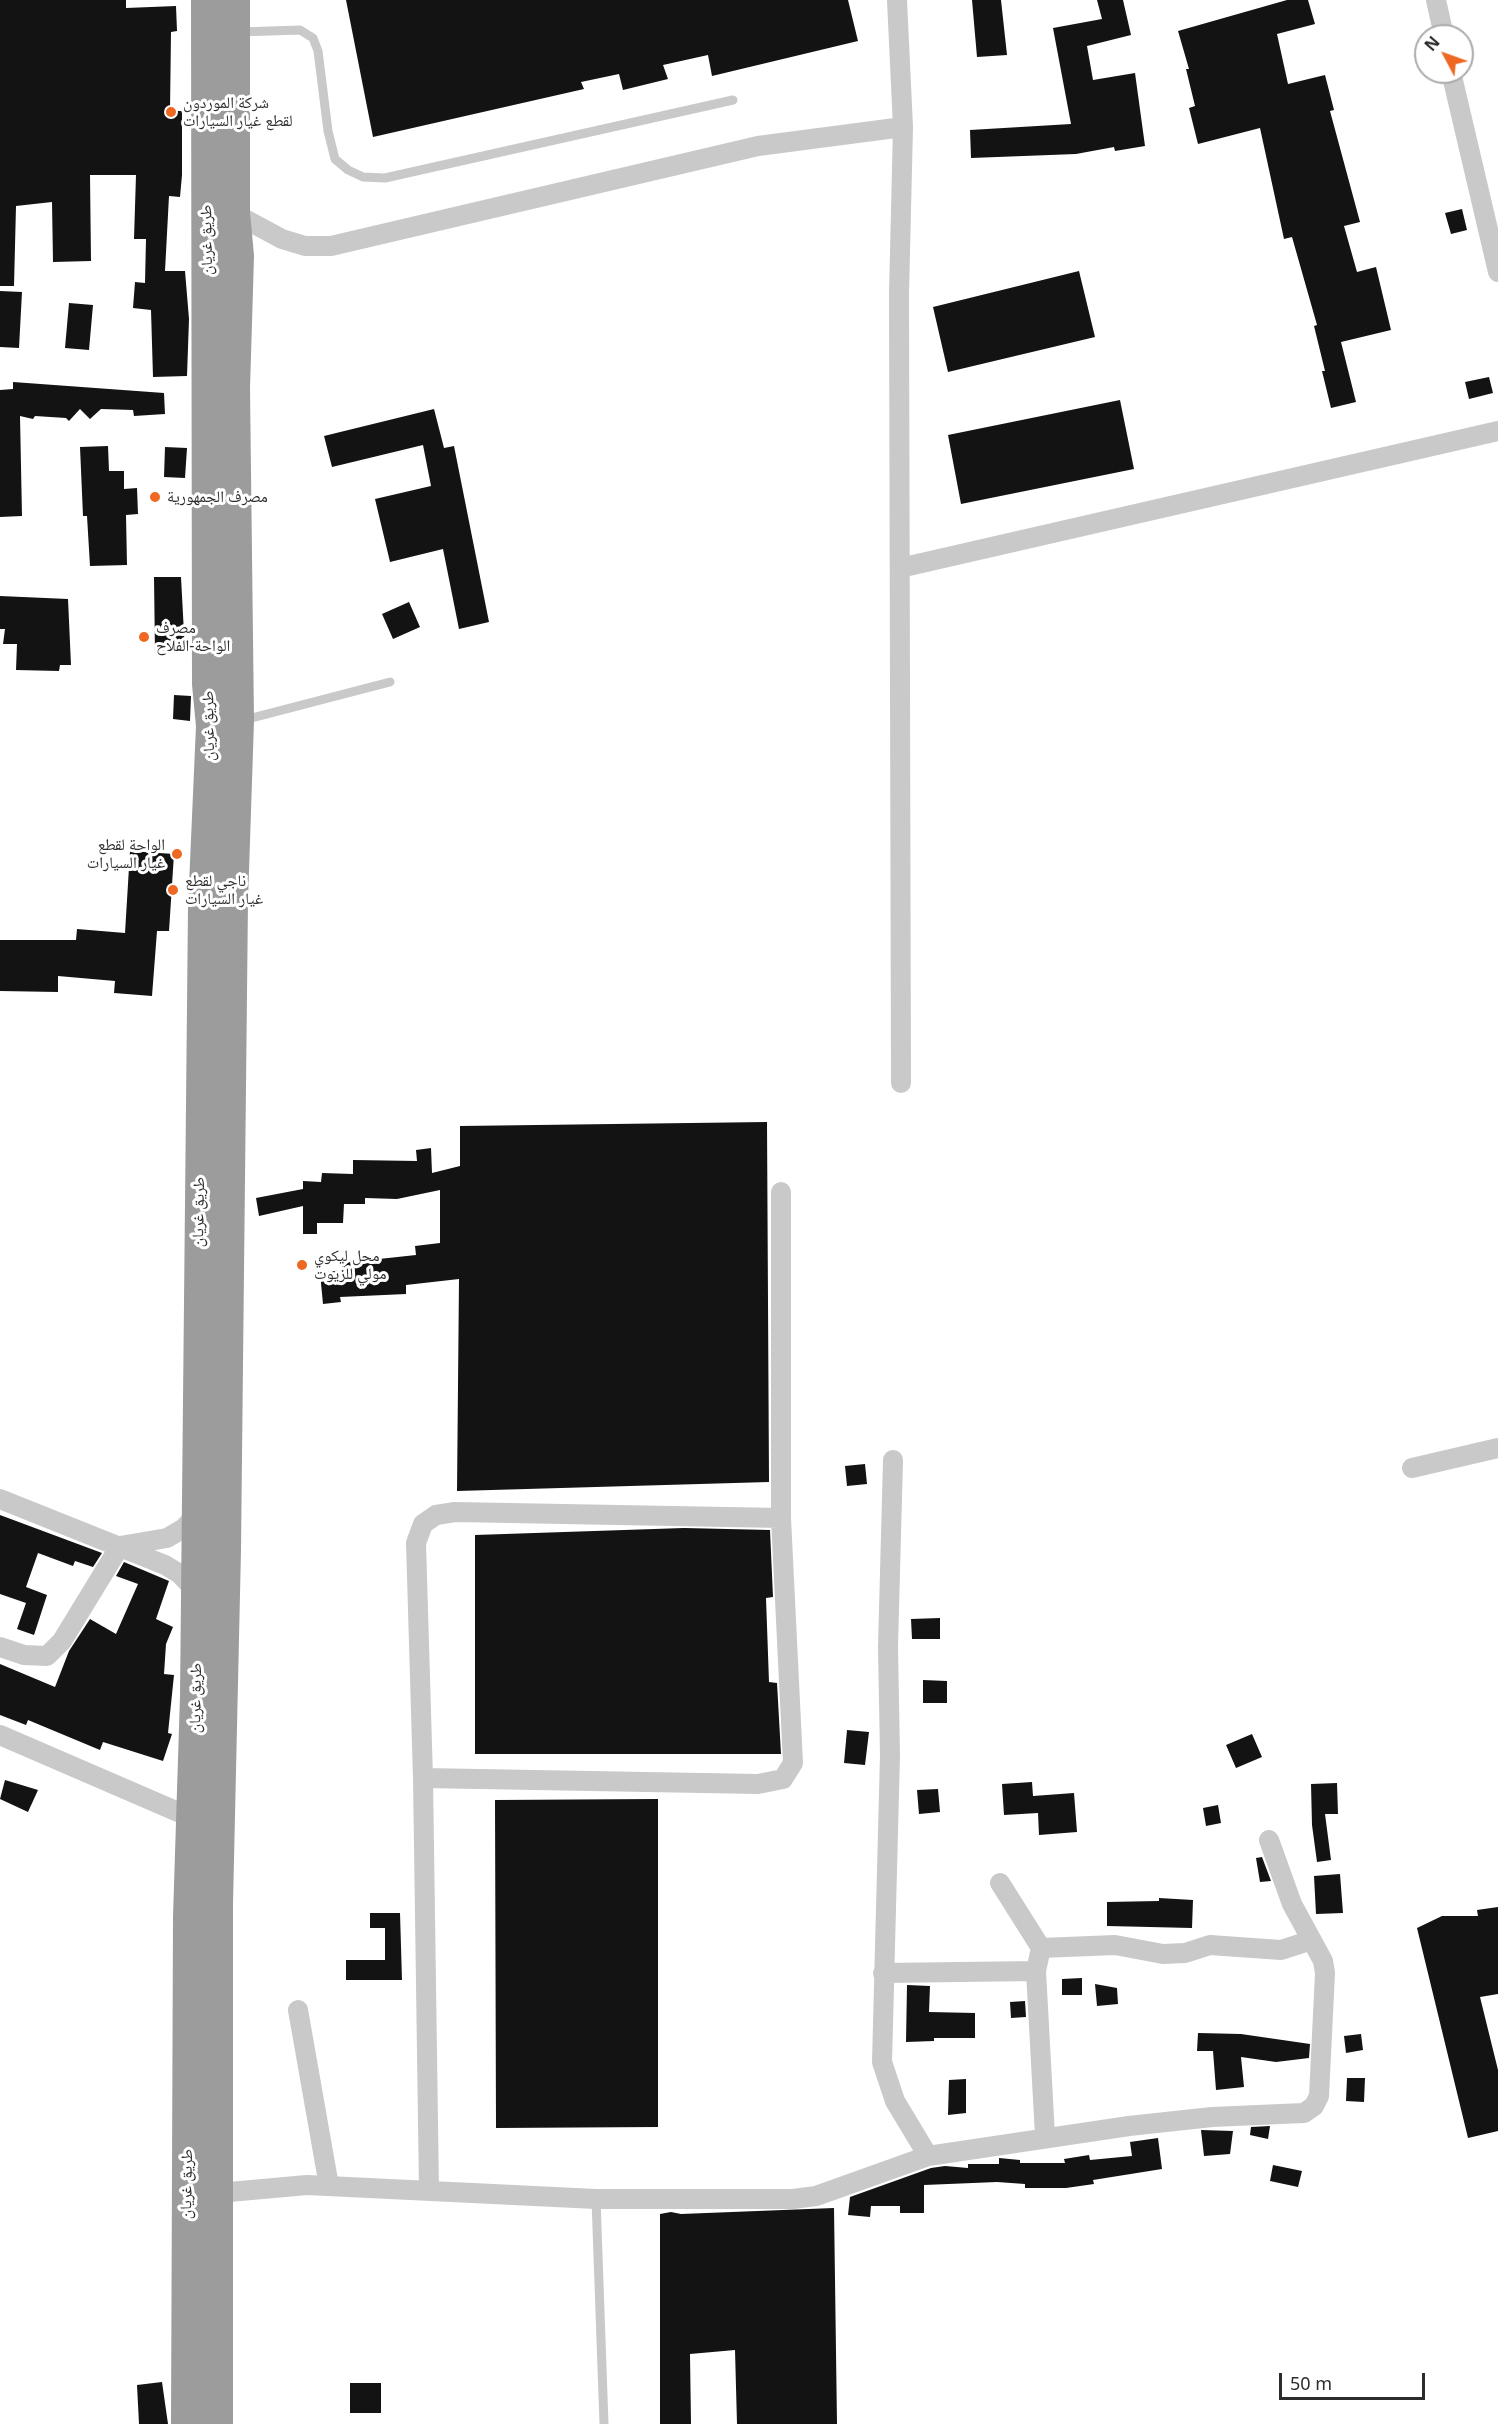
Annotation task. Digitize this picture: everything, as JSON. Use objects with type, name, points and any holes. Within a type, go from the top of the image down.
[{"type":"highway","name":"طريق غريان","points":[[207,0],[220,31],[220,207],[208,684],[225,723],[232,902],[225,1561],[217,1904],[219,2193],[217,2424]]},
{"type":"highway","name":"طريق غريان","points":[[220,31],[234,0]]},
{"type":"highway","name":"طريق غريان","points":[[187,2424],[186,2196],[189,1917],[198,1593],[196,1515],[204,908],[225,723]]},
{"type":"street","points":[[897,0],[903,127],[900,196],[901,1083]]},
{"type":"street","points":[[1436,0],[1441,24]]},
{"type":"street","points":[[1454,84],[1498,272]]},
{"type":"street","points":[[220,207],[282,239],[305,246],[331,246],[758,146],[903,127]]},
{"type":"street","points":[[900,568],[1498,431]]},
{"type":"street","points":[[423,1778],[759,1784],[783,1779],[793,1763],[781,1518],[781,1192]]},
{"type":"street","points":[[1412,1468],[1498,1448]]},
{"type":"street","points":[[893,1460],[888,1647],[890,1755],[882,2062],[896,2101],[928,2156]]},
{"type":"street","points":[[0,1499],[120,1546],[180,1574],[198,1593]]},
{"type":"street","points":[[429,2190],[423,1778],[416,1543],[423,1524],[436,1515],[455,1512],[781,1518]]},
{"type":"street","points":[[0,1647],[38,1657],[47,1656],[57,1649],[120,1546],[167,1538],[184,1528],[196,1515]]},
{"type":"street","points":[[0,1735],[192,1818]]},
{"type":"street","points":[[186,2196],[289,2186],[330,2186],[596,2199],[793,2199],[834,2190],[928,2156],[1045,2136],[1212,2117],[1304,2113],[1314,2106],[1319,2096],[1325,1973],[1323,1961],[1292,1904],[1269,1840]]},
{"type":"street","points":[[1000,1883],[1041,1948],[1036,1971],[1045,2136]]},
{"type":"street","points":[[1041,1948],[1115,1945],[1163,1954],[1185,1953],[1210,1945],[1281,1950],[1312,1940]]},
{"type":"street","points":[[884,1973],[1036,1971]]},
{"type":"street","points":[[298,2010],[330,2186]]},
{"type":"lane","points":[[220,31],[300,30],[313,38],[318,51],[328,131],[335,159],[348,170],[363,177],[385,178],[733,100]]},
{"type":"lane","points":[[225,723],[390,682]]},
{"type":"lane","points":[[596,2199],[604,2424]]},
{"type":"building","points":[[0,0],[126,0],[126,8],[176,6],[177,31],[171,32],[170,111],[182,111],[182,175],[180,197],[169,196],[165,271],[185,271],[189,319],[187,376],[153,377],[151,310],[133,308],[135,282],[145,283],[146,239],[134,239],[136,175],[90,175],[91,261],[53,262],[52,202],[16,206],[14,286],[0,286]]},
{"type":"building","points":[[346,0],[848,0],[858,41],[712,76],[708,55],[663,65],[668,79],[623,90],[619,74],[581,82],[584,89],[373,137]]},
{"type":"building","points":[[972,0],[1001,0],[1007,55],[977,57]]},
{"type":"building","points":[[1097,0],[1123,0],[1131,35],[1087,46],[1093,80],[1135,73],[1145,146],[1115,151],[1114,147],[1076,154],[971,158],[970,130],[1071,124],[1053,28],[1102,19]]},
{"type":"building","points":[[1287,0],[1308,0],[1315,24],[1277,34],[1288,84],[1325,75],[1334,110],[1330,111],[1360,222],[1344,226],[1357,272],[1376,267],[1391,330],[1341,342],[1356,402],[1331,408],[1314,326],[1317,325],[1292,237],[1284,239],[1260,128],[1198,144],[1189,108],[1195,106],[1186,69],[1189,69],[1178,31]]},
{"type":"building","points":[[1462,209],[1467,230],[1451,234],[1445,213]]},
{"type":"building","points":[[1079,271],[1095,337],[948,372],[933,307]]},
{"type":"building","points":[[0,291],[22,292],[19,348],[0,347]]},
{"type":"building","points":[[69,303],[93,305],[89,350],[65,348]]},
{"type":"building","points":[[1489,377],[1493,393],[1469,399],[1465,382]]},
{"type":"building","points":[[13,382],[164,393],[165,414],[134,416],[133,410],[101,409],[90,419],[80,409],[69,421],[66,418],[35,416],[33,419],[20,416],[22,516],[0,517],[0,390],[13,389]]},
{"type":"building","points":[[1120,400],[1134,469],[961,504],[948,435]]},
{"type":"building","points":[[434,409],[444,448],[454,446],[489,622],[459,629],[443,549],[390,562],[375,499],[431,486],[423,445],[332,467],[324,436]]},
{"type":"building","points":[[108,446],[109,471],[124,471],[124,489],[137,488],[138,514],[126,515],[127,565],[90,566],[87,516],[83,516],[80,447]]},
{"type":"building","points":[[165,447],[187,448],[185,478],[164,477]]},
{"type":"building","points":[[154,577],[181,577],[185,652],[155,654]]},
{"type":"building","points":[[0,596],[68,599],[71,665],[60,665],[59,671],[16,670],[17,644],[3,644],[5,629],[0,629]]},
{"type":"building","points":[[409,602],[420,627],[393,639],[382,614]]},
{"type":"building","points":[[174,695],[191,696],[190,721],[173,719]]},
{"type":"building","points":[[130,851],[174,854],[169,931],[157,931],[152,996],[114,993],[115,981],[58,976],[58,992],[0,991],[0,940],[76,940],[77,929],[125,933]]},
{"type":"building","points":[[767,1122],[769,1482],[457,1491],[459,1279],[406,1285],[406,1294],[340,1297],[341,1302],[323,1304],[320,1273],[342,1270],[342,1263],[416,1255],[415,1246],[440,1243],[440,1190],[397,1199],[365,1198],[365,1204],[344,1204],[343,1223],[317,1223],[317,1234],[303,1234],[303,1206],[259,1216],[256,1198],[303,1189],[303,1181],[321,1182],[322,1173],[353,1174],[353,1160],[417,1161],[416,1150],[431,1148],[432,1173],[460,1166],[460,1126]]},
{"type":"building","points":[[865,1464],[867,1484],[847,1486],[845,1466]]},
{"type":"building","points":[[0,1515],[102,1553],[93,1567],[75,1561],[73,1566],[38,1553],[26,1587],[47,1595],[34,1635],[17,1629],[26,1603],[0,1594]]},
{"type":"building","points":[[684,1528],[770,1530],[773,1597],[766,1598],[769,1682],[777,1683],[781,1754],[475,1754],[475,1535]]},
{"type":"building","points":[[124,1562],[169,1581],[156,1619],[173,1627],[166,1644],[164,1674],[174,1675],[168,1733],[172,1734],[163,1761],[103,1742],[100,1750],[28,1720],[26,1725],[0,1715],[0,1664],[55,1687],[69,1651],[90,1619],[116,1634],[138,1584],[116,1576]]},
{"type":"building","points":[[940,1618],[940,1639],[912,1639],[911,1619]]},
{"type":"building","points":[[923,1680],[947,1681],[947,1703],[923,1703]]},
{"type":"building","points":[[847,1730],[869,1732],[865,1765],[844,1763]]},
{"type":"building","points":[[1252,1734],[1262,1757],[1236,1768],[1226,1745]]},
{"type":"building","points":[[5,1780],[38,1790],[28,1812],[0,1799]]},
{"type":"building","points":[[1032,1782],[1033,1796],[1074,1793],[1077,1832],[1039,1835],[1038,1813],[1004,1815],[1002,1784]]},
{"type":"building","points":[[1337,1783],[1338,1814],[1325,1814],[1331,1860],[1317,1862],[1312,1825],[1311,1784]]},
{"type":"building","points":[[938,1789],[940,1812],[919,1814],[917,1790]]},
{"type":"building","points":[[658,1799],[658,2127],[496,2128],[495,1800]]},
{"type":"building","points":[[1218,1805],[1221,1823],[1206,1826],[1203,1808]]},
{"type":"building","points":[[1262,1857],[1271,1881],[1260,1882],[1256,1858]]},
{"type":"building","points":[[1340,1874],[1343,1913],[1316,1914],[1314,1876]]},
{"type":"building","points":[[1159,1898],[1193,1900],[1192,1928],[1107,1926],[1107,1902],[1159,1901]]},
{"type":"building","points":[[1498,1907],[1498,1994],[1480,1997],[1498,2070],[1498,2131],[1468,2138],[1417,1928],[1442,1916],[1478,1916],[1477,1910]]},
{"type":"building","points":[[370,1913],[400,1913],[402,1980],[346,1980],[346,1960],[385,1960],[385,1928],[370,1928]]},
{"type":"building","points":[[1082,1978],[1082,1995],[1062,1995],[1062,1979]]},
{"type":"building","points":[[1095,1984],[1117,1988],[1118,2004],[1097,2006]]},
{"type":"building","points":[[907,1985],[930,1986],[929,2012],[975,2013],[975,2038],[934,2038],[934,2041],[906,2042]]},
{"type":"building","points":[[1025,2001],[1026,2017],[1011,2018],[1010,2002]]},
{"type":"building","points":[[1198,2033],[1241,2034],[1310,2044],[1309,2058],[1276,2062],[1241,2057],[1244,2087],[1216,2090],[1213,2051],[1197,2051]]},
{"type":"building","points":[[1361,2034],[1363,2050],[1346,2053],[1344,2036]]},
{"type":"building","points":[[1347,2078],[1365,2078],[1364,2102],[1346,2101]]},
{"type":"building","points":[[966,2079],[966,2113],[948,2115],[949,2080]]},
{"type":"building","points":[[1270,2126],[1268,2139],[1250,2135],[1251,2127]]},
{"type":"building","points":[[1201,2130],[1233,2131],[1230,2154],[1204,2156]]},
{"type":"building","points":[[1158,2138],[1162,2169],[1093,2180],[1094,2184],[1066,2188],[1025,2188],[1025,2184],[997,2182],[924,2185],[924,2213],[900,2213],[900,2206],[871,2206],[870,2217],[848,2215],[850,2197],[931,2168],[945,2166],[968,2168],[968,2164],[999,2164],[999,2158],[1020,2160],[1020,2163],[1065,2163],[1064,2159],[1089,2155],[1090,2160],[1132,2156],[1130,2142]]},
{"type":"building","points":[[1273,2165],[1302,2171],[1298,2187],[1270,2181]]},
{"type":"building","points":[[834,2208],[837,2424],[737,2424],[735,2350],[690,2354],[691,2424],[660,2424],[660,2214]]},
{"type":"building","points":[[162,2382],[168,2424],[139,2424],[137,2385]]},
{"type":"building","points":[[350,2383],[381,2383],[381,2413],[350,2413]]},
{"type":"place","name":"شركة الموردون لقطع غيار السيارات","points":[[171,112]]},
{"type":"place","name":"مصرف الجمهورية","points":[[155,497]]},
{"type":"place","name":"مصرف الواحة-الفلاح","points":[[144,637]]},
{"type":"place","name":"الواحة لقطع غيار السيارات","points":[[177,854]]},
{"type":"place","name":"ناجي لقطع غيار السيارات","points":[[173,890]]},
{"type":"place","name":"محل ليكوي مولي للزيوت","points":[[302,1265]]}]
